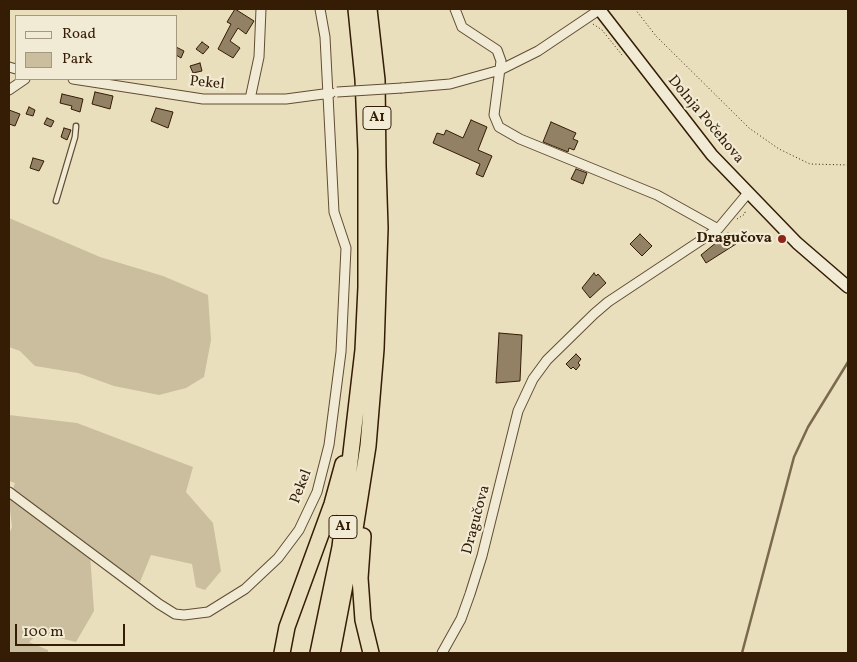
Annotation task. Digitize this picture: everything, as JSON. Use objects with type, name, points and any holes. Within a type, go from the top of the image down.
[{"type":"highway","name":"A1","points":[[318,653],[340,547],[359,400],[366,287],[366,152],[363,80],[356,9]]},
{"type":"highway","name":"A1","points":[[332,653],[352,548],[368,446],[376,341],[380,228],[377,80],[369,9]]},
{"type":"highway","points":[[282,653],[290,618],[332,504],[342,470],[351,415],[359,400]]},
{"type":"highway","points":[[368,446],[372,460],[365,511],[360,578],[363,620],[371,653]]},
{"type":"main road","name":"Dolnja Počehova","points":[[599,9],[677,112],[748,193],[797,244],[848,287]]},
{"type":"street","points":[[250,99],[259,57],[261,9]]},
{"type":"street","name":"Pekel","points":[[9,492],[99,561],[175,614],[193,614],[218,607],[245,588],[278,558],[298,530],[317,492],[329,445],[341,352],[346,248],[334,212],[325,37],[320,9]]},
{"type":"street","points":[[455,9],[462,27],[497,50],[501,61],[494,115],[496,122],[505,132],[657,195],[718,229]]},
{"type":"street","name":"Pekel","points":[[79,80],[202,99],[286,98],[337,92],[450,84],[500,70],[538,51],[599,9]]},
{"type":"street","points":[[9,90],[24,80]]},
{"type":"street","name":"Dragučova","points":[[442,653],[461,619],[470,594],[502,480],[518,410],[532,379],[553,354],[608,302],[718,229],[748,193]]},
{"type":"lane","points":[[56,201],[75,137],[76,126]]},
{"type":"path","points":[[635,9],[656,36],[749,128],[779,149],[810,164],[848,164]]},
{"type":"green space","points":[[9,218],[100,257],[163,276],[208,295],[211,340],[204,377],[186,388],[159,395],[114,386],[78,373],[35,366],[20,351],[9,347]]},
{"type":"green space","points":[[9,415],[77,423],[193,467],[186,492],[213,523],[221,571],[205,590],[196,587],[192,564],[151,555],[140,582],[90,554],[94,611],[76,642],[39,633],[29,642],[48,650],[48,653],[9,653],[9,534],[12,527],[9,501],[15,483],[9,481]]},
{"type":"building","points":[[235,9],[254,21],[246,34],[238,28],[230,41],[240,48],[233,58],[218,49],[231,24],[227,22]]},
{"type":"building","points":[[202,42],[209,47],[203,54],[196,49]]},
{"type":"building","points":[[178,48],[184,51],[181,58],[178,56]]},
{"type":"building","points":[[200,63],[202,71],[193,73],[190,66]]},
{"type":"building","points":[[95,92],[113,96],[110,109],[92,104]]},
{"type":"building","points":[[62,94],[83,99],[80,112],[71,109],[72,106],[60,103]]},
{"type":"building","points":[[29,107],[35,110],[33,116],[26,114]]},
{"type":"building","points":[[156,108],[173,112],[168,128],[151,121]]},
{"type":"building","points":[[9,110],[20,114],[15,126],[9,124]]},
{"type":"building","points":[[47,118],[54,121],[51,127],[44,124]]},
{"type":"building","points":[[471,120],[487,127],[478,150],[492,156],[483,177],[476,174],[480,164],[433,143],[437,133],[444,135],[446,130],[463,138]]},
{"type":"building","points":[[551,122],[576,133],[573,139],[578,141],[574,150],[569,148],[568,152],[543,142]]},
{"type":"building","points":[[64,128],[71,130],[67,140],[61,137]]},
{"type":"building","points":[[33,158],[44,161],[39,171],[30,168]]},
{"type":"building","points":[[576,169],[587,173],[583,184],[571,179]]},
{"type":"building","points":[[728,233],[736,244],[706,263],[701,255]]},
{"type":"building","points":[[640,234],[652,246],[642,256],[630,244]]},
{"type":"building","points":[[594,273],[596,276],[598,274],[606,283],[590,298],[582,288]]},
{"type":"building","points":[[499,333],[522,335],[520,381],[496,383]]},
{"type":"building","points":[[576,354],[581,359],[578,363],[580,365],[576,370],[573,367],[571,369],[566,364]]},
{"type":"waterway","points":[[742,653],[794,457],[808,427],[848,362]]},
{"type":"place","name":"Dragučova","points":[[782,239]]}]
